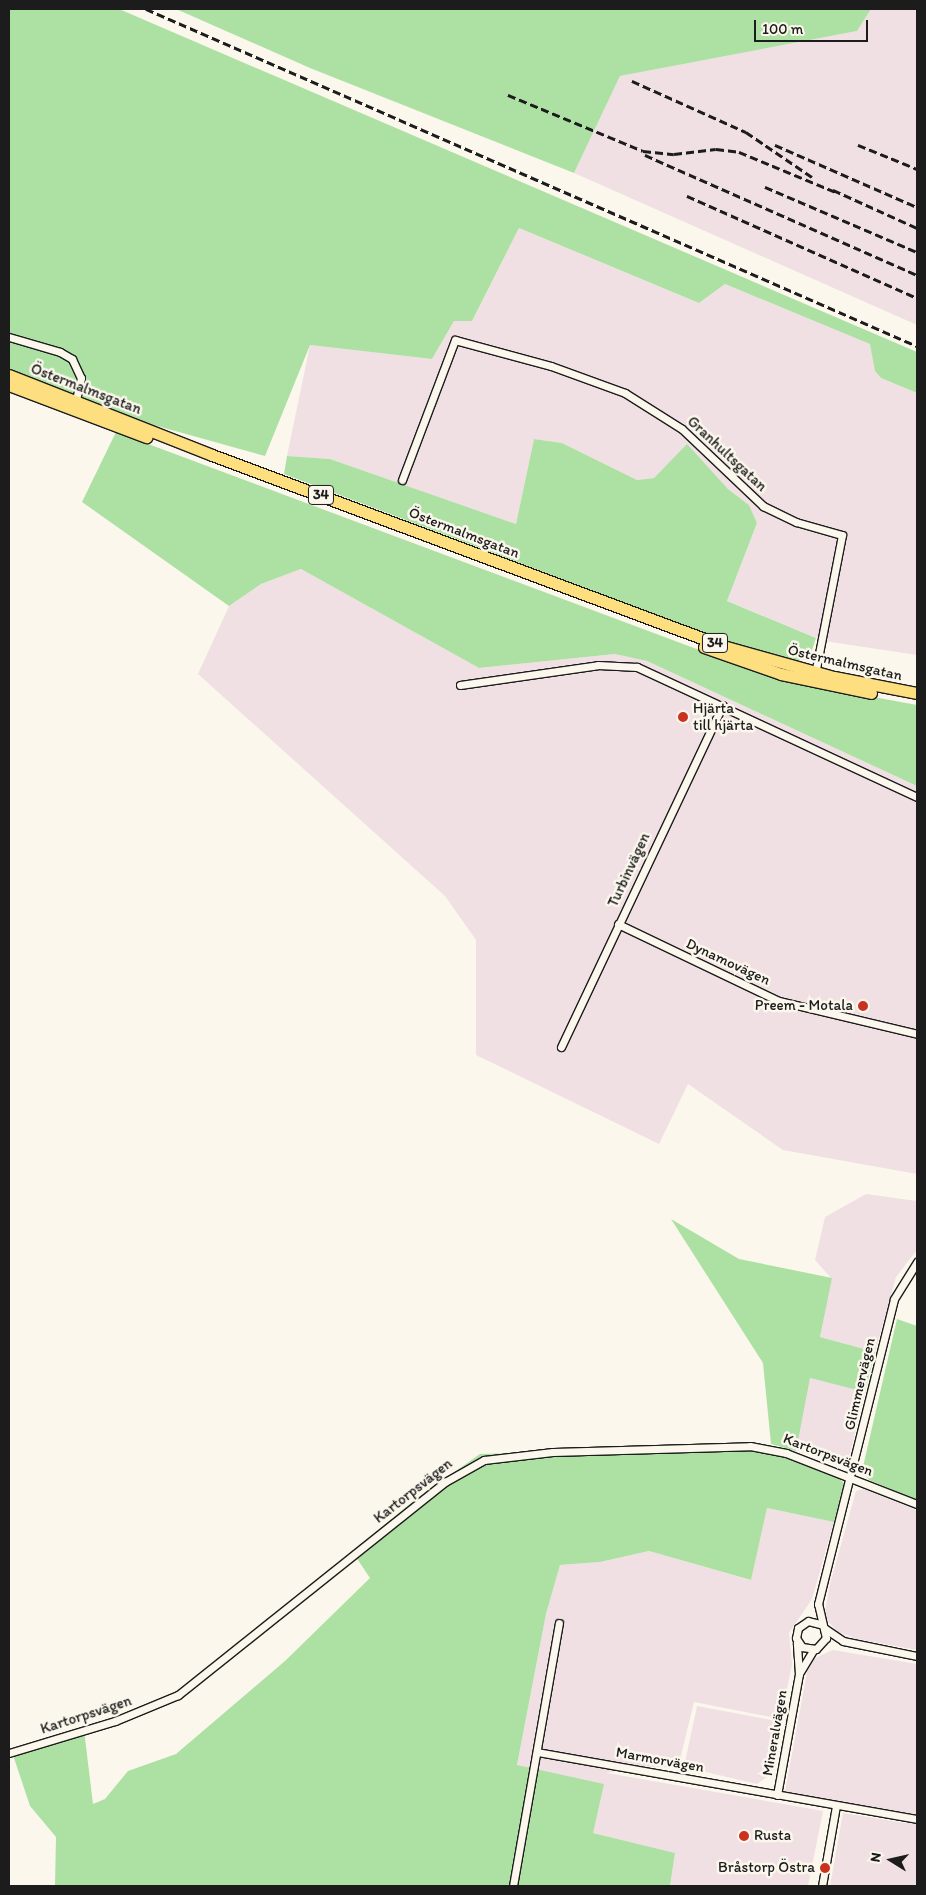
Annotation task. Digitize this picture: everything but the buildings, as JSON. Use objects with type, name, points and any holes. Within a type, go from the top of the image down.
[{"type":"main road","name":"Östermalmsgatan","points":[[9,375],[75,406]]},
{"type":"main road","name":"Östermalmsgatan","points":[[9,385],[75,406],[709,641],[814,677],[917,699]]},
{"type":"main road","name":"Östermalmsgatan","points":[[814,677],[917,693]]},
{"type":"street","points":[[9,337],[70,357],[81,378],[75,406]]},
{"type":"street","name":"Granhultsgatan","points":[[402,480],[455,340],[551,366],[625,393],[682,429],[763,506],[796,522],[842,535],[814,677]]},
{"type":"street","points":[[460,684],[598,665],[624,664],[658,674],[917,797]]},
{"type":"street","name":"Turbinvägen","points":[[561,1047],[723,705]]},
{"type":"street","name":"Dynamovägen","points":[[618,924],[779,1001],[917,1034]]},
{"type":"street","name":"Glimmervägen","points":[[797,1642],[798,1628],[808,1621],[818,1604],[852,1478],[894,1299],[917,1262]]},
{"type":"street","name":"Kartorpsvägen","points":[[9,1753],[116,1721],[178,1695],[445,1482],[484,1460],[553,1452],[750,1446],[786,1453],[917,1504]]},
{"type":"street","name":"Glimmervägen","points":[[818,1604],[822,1626],[826,1634],[822,1645]]},
{"type":"street","points":[[808,1621],[822,1626],[843,1642]]},
{"type":"street","points":[[513,1886],[560,1623]]},
{"type":"street","points":[[797,1642],[805,1649],[813,1650],[822,1645],[843,1642],[917,1656]]},
{"type":"street","name":"Mineralvägen","points":[[797,1642],[799,1674],[777,1796],[917,1819]]},
{"type":"street","name":"Mineralvägen","points":[[799,1674],[813,1650]]},
{"type":"street","name":"Marmorvägen","points":[[538,1752],[777,1796]]},
{"type":"street","points":[[822,1886],[836,1806]]},
{"type":"shaded area","points":[[871,9],[917,9],[917,325],[574,173],[620,76],[857,31]]},
{"type":"shaded area","points":[[519,228],[699,303],[725,284],[871,344],[875,371],[881,378],[917,393],[917,655],[824,641],[727,601],[757,523],[749,505],[728,489],[687,445],[654,478],[637,480],[562,443],[534,439],[516,524],[330,459],[287,456],[310,345],[432,359],[454,321],[472,321]]},
{"type":"shaded area","points":[[301,569],[479,668],[615,654],[647,661],[917,786],[917,1174],[783,1150],[688,1084],[659,1144],[476,1055],[476,940],[445,896],[198,674],[229,606],[261,584]]},
{"type":"shaded area","points":[[866,1194],[917,1201],[917,1250],[896,1277],[875,1352],[820,1337],[831,1278],[815,1260],[825,1217]]},
{"type":"shaded area","points":[[810,1378],[865,1392],[847,1464],[792,1450]]},
{"type":"shaded area","points":[[863,1489],[917,1510],[917,1650],[857,1639],[838,1632],[824,1617],[830,1584],[856,1491]]},
{"type":"shaded area","points":[[767,1508],[834,1522],[812,1599],[789,1633],[792,1664],[781,1719],[694,1702],[678,1768],[637,1766],[607,1773],[823,1811],[808,1886],[670,1886],[675,1853],[593,1833],[517,1765],[546,1614],[560,1565],[600,1562],[649,1551],[750,1580]]},
{"type":"shaded area","points":[[833,1650],[917,1664],[917,1886],[830,1886],[843,1813],[905,1823],[907,1814],[785,1792],[808,1667],[815,1658]]},
{"type":"shaded area","points":[[697,1706],[782,1722],[771,1774],[757,1784],[684,1767]]},
{"type":"green space","points":[[9,9],[119,9],[917,352],[917,393],[881,378],[875,371],[870,344],[725,284],[699,303],[519,228],[472,321],[454,321],[432,359],[310,345],[265,456],[125,417],[9,371]]},
{"type":"green space","points":[[176,9],[871,9],[857,31],[620,76],[574,173],[310,68]]},
{"type":"green space","points":[[116,432],[718,657],[808,685],[917,705],[917,786],[647,661],[615,654],[479,668],[301,569],[261,584],[229,606],[82,502]]},
{"type":"green space","points":[[534,439],[562,443],[637,480],[654,478],[687,444],[728,489],[749,505],[757,523],[727,601],[816,638],[811,653],[806,659],[796,661],[732,643],[284,474],[287,456],[330,459],[516,524]]},
{"type":"green space","points":[[671,1219],[739,1259],[832,1278],[820,1337],[875,1352],[865,1392],[810,1378],[796,1451],[771,1444],[763,1363]]},
{"type":"green space","points":[[897,1319],[917,1326],[917,1500],[869,1480],[862,1471]]},
{"type":"green space","points":[[767,1446],[825,1467],[844,1483],[834,1522],[767,1508],[751,1580],[649,1551],[600,1562],[560,1565],[546,1614],[517,1765],[604,1784],[593,1833],[675,1853],[670,1886],[55,1886],[56,1837],[30,1806],[12,1752],[84,1730],[93,1804],[105,1799],[128,1771],[176,1754],[285,1661],[370,1578],[352,1551],[416,1499],[480,1454]]},
{"type":"railway","points":[[146,9],[917,346]]},
{"type":"railway","points":[[632,81],[746,132],[812,177]]},
{"type":"railway","points":[[508,95],[643,151],[674,154],[716,149],[739,152],[838,193]]},
{"type":"railway","points":[[775,145],[917,207]]},
{"type":"railway","points":[[858,145],[917,169]]},
{"type":"railway","points":[[645,155],[917,275]]},
{"type":"railway","points":[[765,187],[917,252]]},
{"type":"railway","points":[[833,190],[917,228]]},
{"type":"railway","points":[[687,196],[917,298]]},
{"type":"place","name":"Hjärta till hjärta","points":[[683,717]]},
{"type":"place","name":"Preem - Motala","points":[[863,1006]]},
{"type":"place","name":"Rusta","points":[[744,1836]]},
{"type":"place","name":"Bråstorp Östra","points":[[825,1868]]}]
